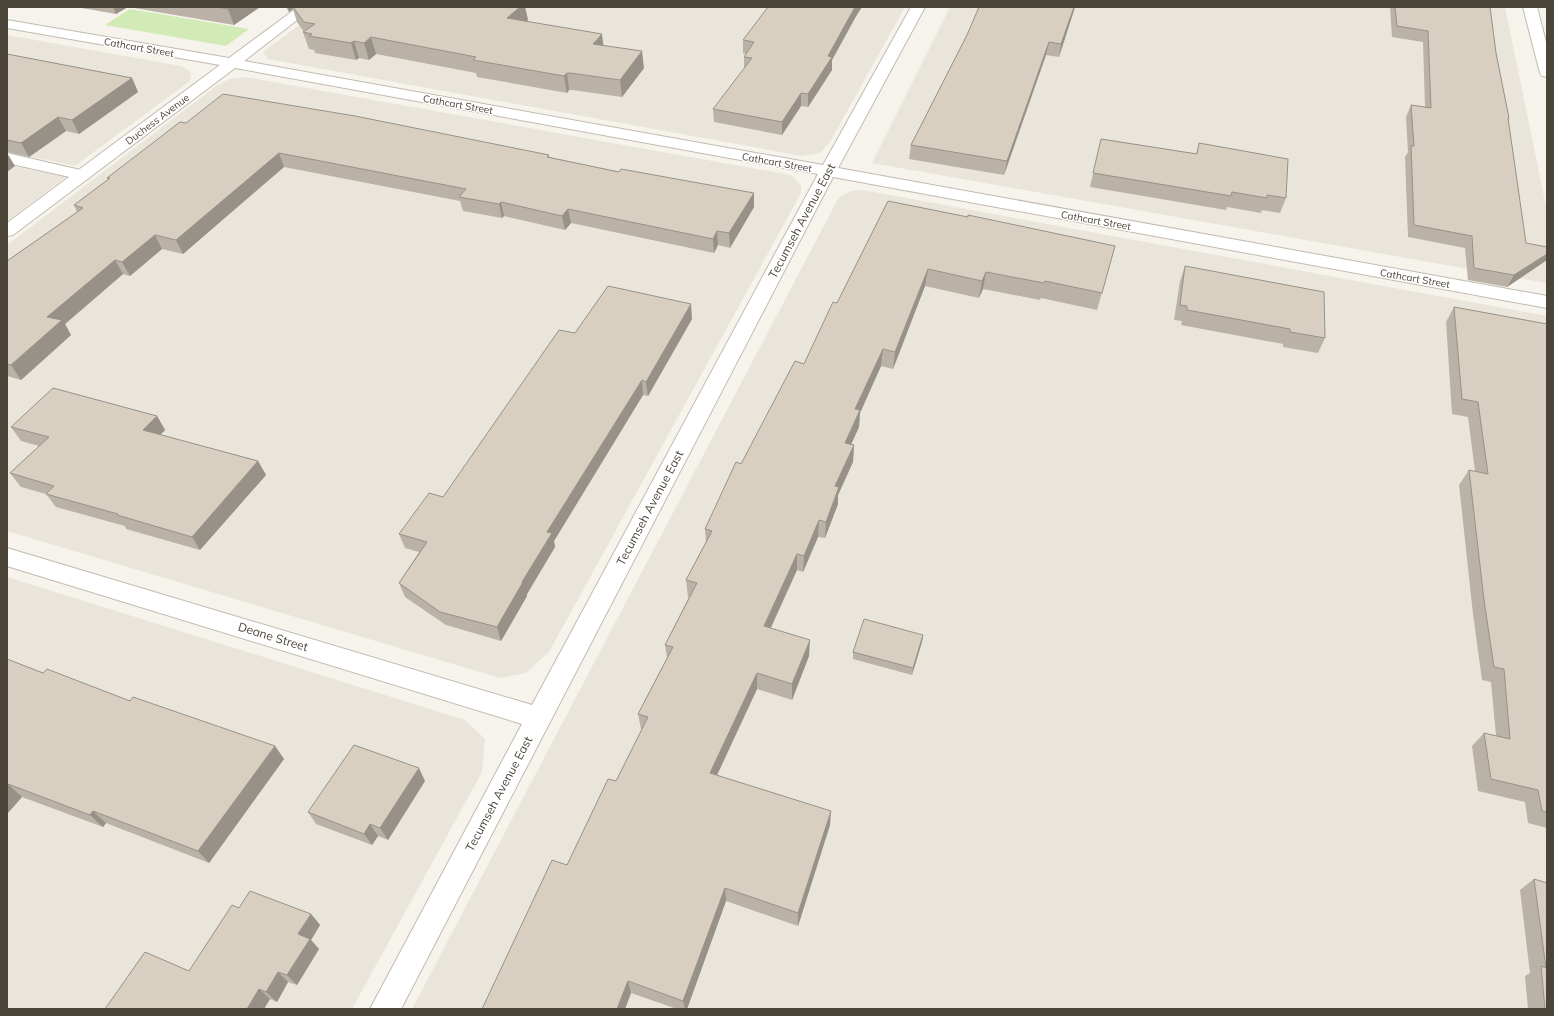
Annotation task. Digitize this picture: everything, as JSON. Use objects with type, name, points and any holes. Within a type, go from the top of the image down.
[{"type":"street","name":"Duchess Avenue","points":[[7,231],[307,7]]},
{"type":"street","name":"Tecumseh Avenue East","points":[[385,1009],[828,171],[918,7]]},
{"type":"street","points":[[1530,7],[1547,73]]},
{"type":"street","name":"Cathcart Street","points":[[7,24],[232,63],[1547,302]]},
{"type":"street","points":[[7,158],[83,175]]},
{"type":"street","name":"Deane Street","points":[[7,557],[539,718]]},
{"type":"shaded area","points":[[323,7],[905,7],[830,142],[820,153],[802,156],[268,59],[263,52]]},
{"type":"shaded area","points":[[950,7],[1505,7],[1547,211],[1547,283],[872,163]]},
{"type":"shaded area","points":[[7,35],[181,66],[191,72],[190,81],[75,166],[7,151]]},
{"type":"shaded area","points":[[245,77],[791,175],[801,185],[801,193],[549,652],[526,673],[500,678],[7,531],[7,245],[215,87],[229,79]]},
{"type":"shaded area","points":[[7,165],[45,173],[66,177],[7,221]]},
{"type":"shaded area","points":[[863,190],[1547,316],[1547,1009],[412,1009],[839,197],[851,191]]},
{"type":"shaded area","points":[[7,577],[465,720],[485,739],[482,772],[352,1009],[7,1009]]},
{"type":"green space","points":[[130,9],[249,29],[226,46],[105,25]]},
{"type":"building","points":[[217,7],[230,7],[228,9]]},
{"type":"building","points":[[293,7],[520,7],[507,18],[602,34],[593,44],[642,51],[620,80],[570,73],[567,73],[564,76],[473,60],[476,57],[371,37],[364,43],[354,41],[351,43],[309,36],[312,34],[303,32],[315,24],[304,22]]},
{"type":"building","points":[[768,7],[855,7],[828,56],[832,57],[808,94],[801,93],[782,122],[713,109],[752,58],[744,57],[754,42],[743,40]]},
{"type":"building","points":[[979,7],[1074,7],[1061,44],[1049,42],[1007,161],[911,145],[967,35]]},
{"type":"building","points":[[1395,7],[1490,7],[1496,53],[1509,118],[1526,243],[1547,247],[1547,254],[1514,275],[1474,268],[1472,236],[1414,225],[1411,146],[1414,146],[1411,105],[1431,108],[1428,31],[1397,26]]},
{"type":"building","points":[[7,54],[132,78],[72,120],[58,117],[21,143],[7,140]]},
{"type":"building","points":[[223,94],[355,116],[549,155],[547,157],[619,172],[621,169],[754,193],[729,233],[717,231],[713,239],[568,209],[562,216],[501,202],[499,204],[459,197],[466,189],[279,153],[176,240],[155,235],[122,262],[115,260],[47,317],[62,320],[11,365],[7,364],[7,261],[83,208],[74,205],[180,122],[186,123]]},
{"type":"building","points":[[1101,139],[1197,154],[1199,143],[1288,159],[1286,198],[1267,195],[1267,198],[1232,192],[1231,196],[1093,173]]},
{"type":"building","points":[[888,201],[968,217],[968,215],[1115,246],[1102,293],[1045,281],[1044,283],[986,272],[982,281],[928,269],[895,352],[883,349],[855,409],[860,410],[845,443],[854,445],[835,486],[839,487],[826,522],[819,520],[804,556],[797,554],[764,626],[810,640],[792,684],[757,673],[710,773],[831,811],[798,913],[725,888],[683,1001],[628,981],[617,1009],[482,1009],[552,860],[567,865],[608,779],[616,781],[648,717],[638,714],[673,647],[665,645],[697,583],[686,580],[712,531],[705,529],[736,462],[741,464],[795,361],[804,364],[833,302],[837,303]]},
{"type":"building","points":[[1185,266],[1324,292],[1325,338],[1290,332],[1290,329],[1187,310],[1187,306],[1180,305]]},
{"type":"building","points":[[608,286],[691,304],[646,382],[642,380],[547,532],[552,533],[497,627],[440,612],[399,583],[427,542],[399,534],[429,493],[443,497],[559,330],[575,333]]},
{"type":"building","points":[[1454,307],[1547,324],[1547,812],[1542,811],[1538,790],[1491,779],[1484,733],[1510,739],[1504,669],[1494,667],[1484,600],[1469,470],[1488,474],[1478,402],[1462,399]]},
{"type":"building","points":[[53,388],[157,416],[143,430],[258,461],[192,537],[46,494],[54,486],[10,473],[49,437],[11,427]]},
{"type":"building","points":[[864,619],[923,635],[913,668],[853,652]]},
{"type":"building","points":[[7,659],[43,673],[47,669],[130,701],[133,697],[275,746],[198,851],[93,811],[90,815],[8,784],[7,785]]},
{"type":"building","points":[[354,745],[419,768],[380,828],[370,824],[364,834],[308,812]]},
{"type":"building","points":[[1534,879],[1547,883],[1547,1009],[1545,1009],[1541,966],[1546,968]]},
{"type":"building","points":[[250,891],[311,914],[298,934],[310,939],[287,975],[278,972],[266,992],[259,989],[247,1009],[105,1009],[145,952],[189,971],[232,905],[239,908]]}]
